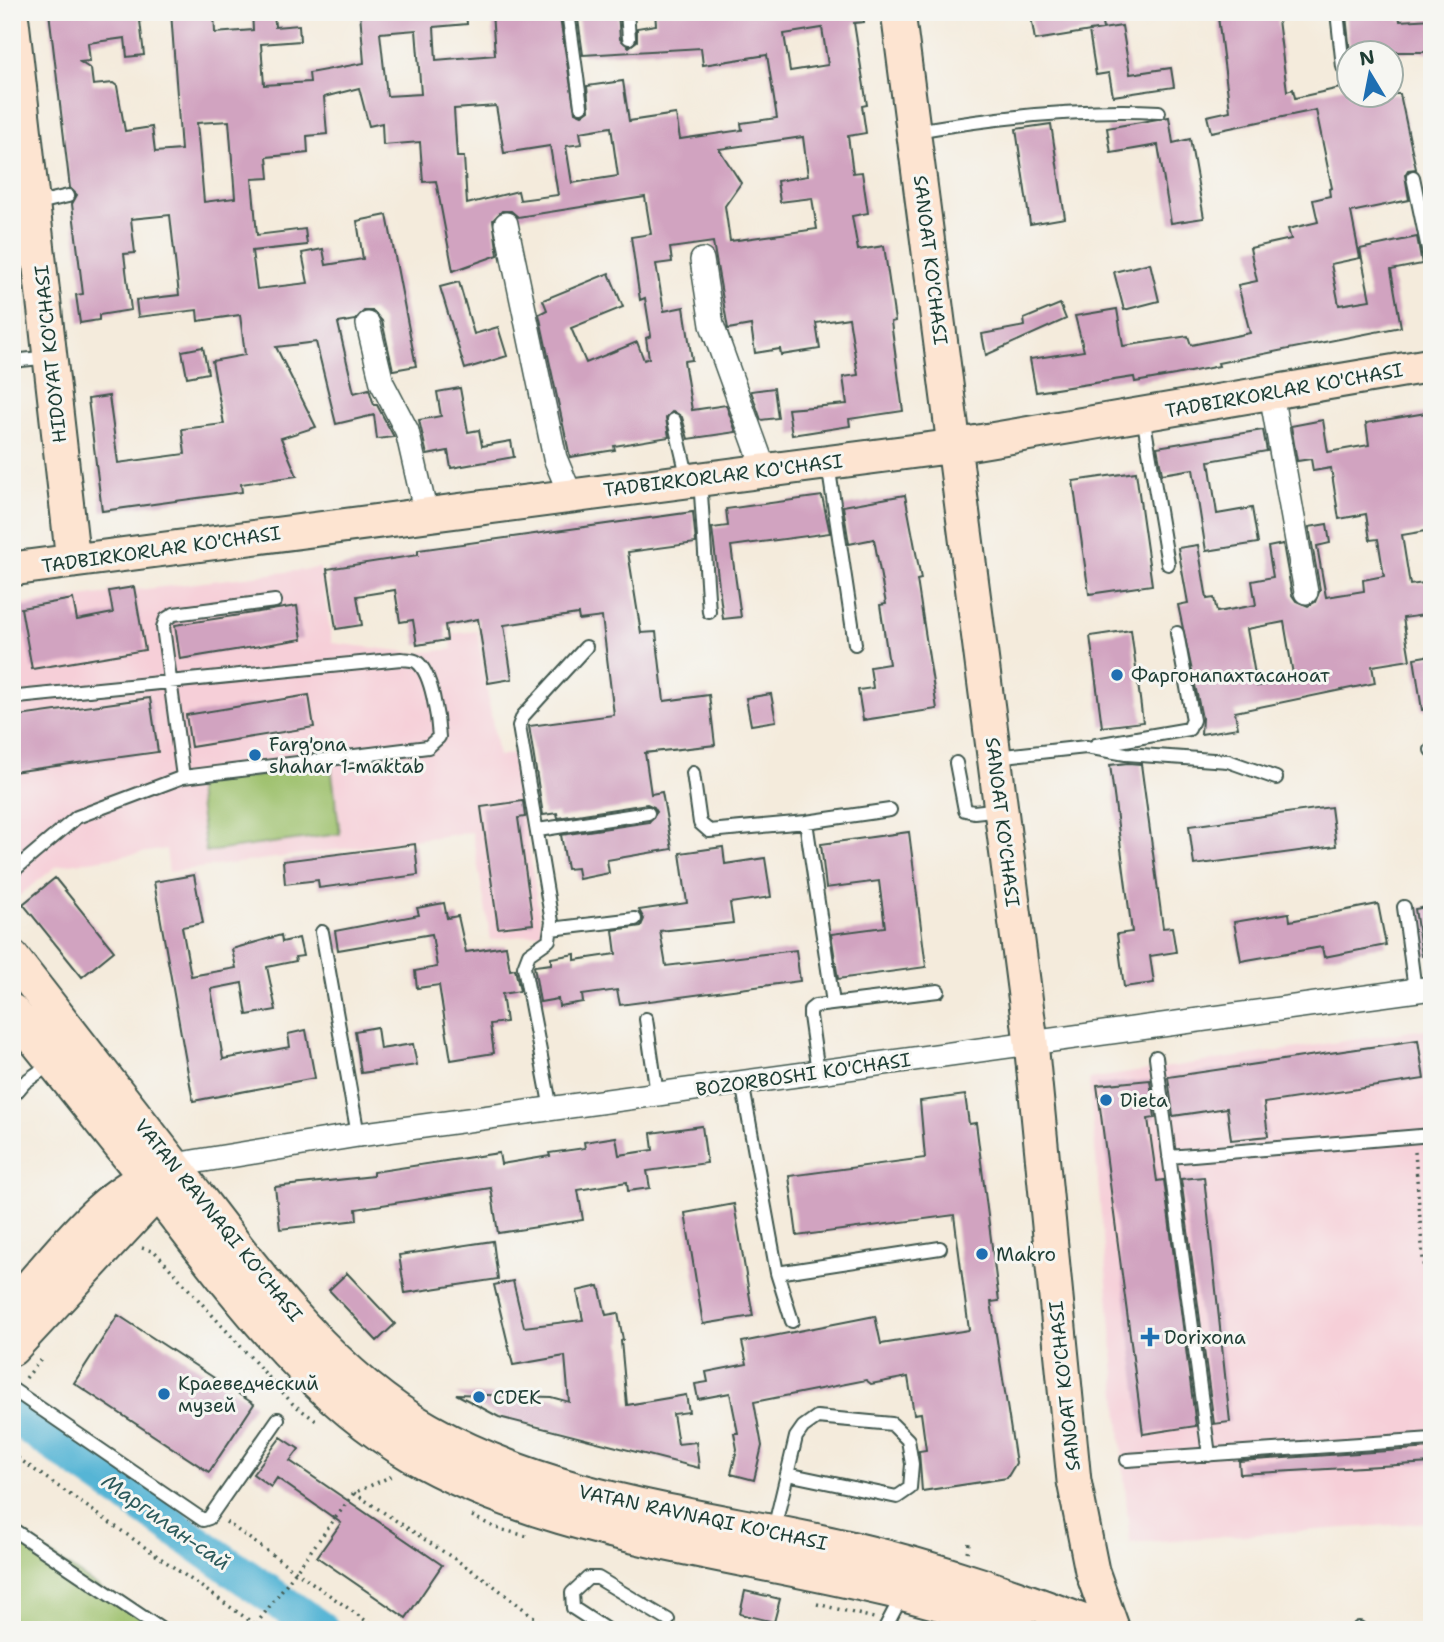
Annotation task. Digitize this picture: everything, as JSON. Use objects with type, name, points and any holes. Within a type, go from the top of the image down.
[{"type":"main road","name":"SANOAT KO'CHASI","points":[[898,12],[1031,1042],[1073,1481],[1092,1570],[1113,1630]]},
{"type":"main road","name":"HIDOYAT KO'CHASI","points":[[12,21],[23,206],[50,357],[73,561]]},
{"type":"main road","name":"TADBIRKORLAR KO'CHASI","points":[[12,569],[570,494],[955,446],[1432,365]]},
{"type":"main road","name":"VATAN RAVNAQI KO'CHASI","points":[[12,957],[158,1178],[288,1355],[338,1402],[398,1470],[476,1487],[561,1517],[669,1544],[840,1577],[892,1615],[1019,1630]]},
{"type":"main road","name":"VATAN RAVNAQI KO'CHASI","points":[[12,1011],[53,1062],[158,1178],[220,1226],[311,1334],[357,1378],[427,1429],[488,1459],[570,1488],[676,1514],[929,1568],[1106,1630]]},
{"type":"main road","points":[[12,1306],[106,1204],[158,1178]]},
{"type":"main road","points":[[12,1349],[158,1178]]},
{"type":"street","points":[[506,224],[555,458],[570,494]]},
{"type":"street","points":[[702,260],[712,325],[764,469]]},
{"type":"street","points":[[368,324],[382,383],[407,431],[426,514]]},
{"type":"street","points":[[1271,393],[1307,592]]},
{"type":"street","name":"BOZORBOSHI KO'CHASI","points":[[158,1178],[358,1135],[1423,989]]},
{"type":"lane","points":[[568,12],[582,106]]},
{"type":"lane","points":[[627,12],[629,38]]},
{"type":"lane","points":[[1337,12],[1340,38]]},
{"type":"lane","points":[[914,131],[1030,114],[1105,109],[1159,112]]},
{"type":"lane","points":[[1413,177],[1432,268]]},
{"type":"lane","points":[[23,206],[68,197]]},
{"type":"lane","points":[[12,361],[50,357]]},
{"type":"lane","points":[[1142,414],[1168,564]]},
{"type":"lane","points":[[674,420],[694,478],[709,611]]},
{"type":"lane","points":[[828,461],[855,643]]},
{"type":"lane","points":[[183,777],[163,627],[166,619],[174,614],[275,601]]},
{"type":"lane","points":[[995,757],[1086,747],[1189,729],[1193,720],[1177,633]]},
{"type":"lane","points":[[551,1109],[524,967],[528,954],[549,940],[551,929],[538,830],[519,726],[523,716],[586,647]]},
{"type":"lane","points":[[12,872],[77,817],[183,777],[428,747],[439,737],[438,721],[425,671],[415,660],[401,659],[18,697]]},
{"type":"lane","points":[[1086,747],[1126,754],[1228,761],[1276,778]]},
{"type":"lane","points":[[956,764],[965,810],[974,812],[1001,809]]},
{"type":"lane","points":[[694,773],[700,823],[709,831],[806,822],[890,810]]},
{"type":"lane","points":[[538,830],[648,813]]},
{"type":"lane","points":[[806,822],[833,1003]]},
{"type":"lane","points":[[1404,907],[1423,989]]},
{"type":"lane","points":[[551,929],[635,919]]},
{"type":"lane","points":[[322,932],[358,1135]]},
{"type":"lane","points":[[818,1072],[810,1010],[833,1003],[938,990]]},
{"type":"lane","points":[[646,1019],[657,1094]]},
{"type":"lane","points":[[1156,1056],[1209,1455]]},
{"type":"lane","points":[[12,1097],[25,1082],[53,1062]]},
{"type":"lane","points":[[743,1082],[777,1273],[792,1321]]},
{"type":"lane","points":[[1169,1157],[1432,1135]]},
{"type":"lane","points":[[777,1273],[940,1248]]},
{"type":"lane","points":[[12,1389],[202,1520],[212,1513],[278,1419]]},
{"type":"lane","points":[[773,1533],[796,1437],[803,1427],[817,1417],[892,1424],[908,1440],[912,1464],[910,1488],[897,1497],[788,1474]]},
{"type":"lane","points":[[1127,1460],[1432,1439]]},
{"type":"lane","points":[[12,1529],[162,1630]]},
{"type":"lane","points":[[607,1630],[573,1608],[572,1593],[579,1583],[588,1578],[598,1578],[668,1620]]},
{"type":"path","points":[[1414,1136],[1432,1380]]},
{"type":"path","points":[[134,1253],[141,1248],[155,1252],[293,1404],[326,1428]]},
{"type":"path","points":[[24,1380],[50,1350]]},
{"type":"path","points":[[12,1454],[263,1630]]},
{"type":"path","points":[[251,1630],[354,1493],[398,1470]]},
{"type":"path","points":[[354,1493],[485,1579],[551,1630]]},
{"type":"path","points":[[461,1511],[496,1528],[536,1539]]},
{"type":"path","points":[[212,1513],[379,1630]]},
{"type":"path","points":[[813,1603],[892,1615],[924,1630]]},
{"type":"shaded area","name":"Farg'ona shahar 1-maktab","points":[[320,568],[332,643],[418,653],[452,649],[450,634],[477,631],[498,756],[514,753],[542,933],[491,940],[472,832],[169,872],[166,849],[57,866],[19,896],[12,888],[12,605]]},
{"type":"shaded area","points":[[1432,1028],[1432,1522],[1130,1543],[1089,1079]]},
{"type":"green space","points":[[331,766],[340,834],[206,852],[196,784]]},
{"type":"green space","points":[[12,1529],[162,1630],[12,1630]]},
{"type":"building","points":[[49,12],[139,12],[144,55],[127,57],[125,38],[88,43],[90,61],[80,62],[91,69],[93,85],[113,83],[117,86],[125,131],[152,127],[155,152],[181,150],[171,12],[214,12],[215,33],[253,30],[252,12],[274,12],[275,27],[299,25],[300,41],[261,44],[264,85],[310,82],[309,73],[364,63],[360,12],[466,12],[467,24],[434,27],[436,60],[495,55],[492,12],[559,12],[575,112],[582,115],[589,110],[587,86],[623,81],[629,121],[676,114],[680,139],[742,130],[741,123],[777,118],[767,55],[703,65],[701,48],[583,55],[577,12],[618,12],[620,39],[629,47],[637,41],[637,28],[656,25],[655,12],[863,12],[864,22],[854,23],[867,105],[862,106],[866,133],[848,136],[853,173],[862,172],[868,213],[852,216],[858,250],[884,246],[895,321],[891,322],[903,411],[849,419],[850,426],[792,435],[788,409],[847,404],[843,377],[858,375],[849,318],[816,323],[820,349],[781,355],[780,349],[755,353],[751,325],[728,329],[713,242],[670,248],[672,262],[656,264],[664,311],[684,307],[692,360],[684,361],[692,410],[726,405],[736,432],[688,439],[682,417],[673,411],[666,418],[669,437],[570,457],[539,314],[547,310],[543,300],[609,273],[623,307],[571,328],[586,363],[637,342],[644,360],[649,358],[646,338],[651,336],[645,298],[640,300],[631,237],[651,234],[645,197],[518,217],[511,211],[502,211],[493,220],[498,255],[453,271],[436,181],[423,182],[420,142],[383,145],[382,123],[369,126],[359,88],[324,97],[327,134],[307,136],[308,153],[267,157],[269,178],[252,179],[257,235],[305,229],[307,245],[252,251],[257,289],[308,283],[302,253],[323,249],[326,265],[363,259],[357,221],[387,215],[416,366],[393,370],[382,321],[373,311],[364,311],[355,320],[338,323],[354,393],[369,389],[374,405],[377,405],[394,437],[377,439],[374,415],[336,424],[316,342],[276,347],[316,427],[281,438],[297,476],[241,484],[242,492],[102,511],[88,399],[109,396],[118,463],[185,454],[182,429],[224,424],[212,361],[245,355],[240,315],[198,321],[197,310],[138,317],[136,300],[179,295],[170,215],[131,219],[135,253],[124,254],[131,310],[99,315],[99,320],[80,323],[76,295],[83,294],[72,204],[77,195],[70,188]],"holes":[[[822,28],[828,65],[790,71],[784,34]],[[416,30],[421,94],[387,96],[380,33]],[[496,106],[504,153],[550,146],[558,195],[520,200],[518,191],[467,204],[464,157],[457,157],[454,109]],[[229,121],[235,198],[204,202],[197,123]],[[611,127],[618,176],[572,183],[566,146],[582,144],[580,132]],[[803,137],[808,176],[777,181],[780,202],[812,198],[817,229],[730,241],[725,206],[741,183],[719,149]]]},
{"type":"building","points":[[1060,12],[1100,12],[1103,29],[1035,40],[1031,17]]},
{"type":"building","points":[[1229,12],[1277,12],[1287,91],[1293,89],[1295,98],[1336,89],[1336,108],[1403,108],[1416,169],[1408,170],[1405,175],[1409,200],[1351,212],[1360,258],[1331,264],[1339,305],[1370,300],[1360,249],[1417,237],[1422,264],[1391,270],[1401,327],[1218,363],[1219,366],[1175,375],[1135,382],[1134,377],[1036,392],[1030,359],[1084,351],[1075,316],[1117,309],[1123,346],[1188,336],[1191,345],[1250,333],[1238,285],[1257,281],[1250,248],[1291,239],[1288,229],[1318,222],[1313,200],[1330,196],[1329,189],[1332,188],[1316,110],[1211,132],[1207,116],[1230,111],[1218,17],[1230,15]]},
{"type":"building","points":[[1399,13],[1400,21],[1432,19],[1432,52],[1406,52],[1406,38],[1348,38],[1346,16]]},
{"type":"building","points":[[1122,26],[1130,74],[1171,68],[1174,87],[1113,96],[1109,73],[1096,75],[1089,31]]},
{"type":"building","points":[[1169,117],[1173,143],[1190,139],[1204,218],[1171,223],[1158,145],[1111,153],[1107,128]]},
{"type":"building","points":[[1051,124],[1065,218],[1030,224],[1016,129]]},
{"type":"building","points":[[1150,263],[1159,301],[1124,310],[1114,272]]},
{"type":"building","points":[[459,282],[474,334],[498,327],[507,356],[465,369],[440,287]]},
{"type":"building","points":[[1060,304],[1066,319],[986,355],[982,334],[1025,326],[1024,319]]},
{"type":"building","points":[[203,347],[208,373],[187,377],[182,351]]},
{"type":"building","points":[[460,388],[468,432],[479,430],[482,446],[511,441],[514,457],[451,468],[448,451],[427,455],[419,420],[441,416],[437,392]]},
{"type":"building","points":[[774,388],[778,418],[761,420],[751,391]]},
{"type":"building","points":[[1432,412],[1432,530],[1402,535],[1410,585],[1432,582],[1432,614],[1403,618],[1410,660],[1372,666],[1375,683],[1235,712],[1238,728],[1201,734],[1202,718],[1178,605],[1188,603],[1178,548],[1198,545],[1207,599],[1214,598],[1217,612],[1256,605],[1252,581],[1273,577],[1268,547],[1283,544],[1292,595],[1296,601],[1308,606],[1315,602],[1320,590],[1309,527],[1327,524],[1330,543],[1317,546],[1326,597],[1364,591],[1363,580],[1384,576],[1378,539],[1370,540],[1366,514],[1339,519],[1331,468],[1313,471],[1311,459],[1297,461],[1291,426],[1323,420],[1328,452],[1369,445],[1366,423]],"holes":[[[1284,622],[1294,680],[1257,686],[1247,629]]]},
{"type":"building","points":[[1263,430],[1267,451],[1209,461],[1217,514],[1252,508],[1258,543],[1206,551],[1193,469],[1162,474],[1157,447]]},
{"type":"building","points":[[1136,472],[1152,585],[1089,594],[1073,481]]},
{"type":"building","points":[[905,495],[921,579],[917,580],[937,709],[863,720],[858,690],[873,688],[870,667],[889,664],[880,605],[886,604],[874,539],[849,544],[843,506]]},
{"type":"building","points":[[822,496],[830,533],[731,546],[741,617],[723,619],[712,528],[728,526],[726,509]]},
{"type":"building","points":[[693,512],[696,543],[628,552],[641,633],[656,632],[664,701],[709,695],[715,745],[645,753],[651,794],[662,792],[672,849],[607,860],[609,873],[579,879],[577,868],[567,869],[561,835],[649,822],[657,812],[647,804],[558,818],[557,813],[543,815],[529,726],[614,715],[602,617],[579,620],[578,614],[504,625],[512,679],[488,683],[478,619],[445,625],[447,640],[417,645],[413,620],[400,622],[395,590],[357,596],[362,625],[336,629],[327,569],[418,555],[418,550]]},
{"type":"building","points":[[134,587],[145,650],[32,669],[21,608],[73,599],[77,620],[113,613],[109,591]]},
{"type":"building","points":[[297,606],[302,639],[180,659],[175,625]]},
{"type":"building","points":[[1131,630],[1143,722],[1102,727],[1090,636]]},
{"type":"building","points":[[1432,655],[1432,709],[1422,710],[1414,658]]},
{"type":"building","points":[[771,694],[776,721],[751,725],[746,698]]},
{"type":"building","points":[[309,695],[314,727],[191,747],[186,715]]},
{"type":"building","points":[[150,698],[158,752],[12,772],[12,717]]},
{"type":"building","points":[[1141,764],[1163,928],[1172,927],[1176,952],[1150,956],[1154,983],[1124,987],[1117,934],[1132,932],[1110,765]]},
{"type":"building","points":[[523,801],[525,817],[518,818],[533,924],[498,928],[481,807]]},
{"type":"building","points":[[1331,807],[1336,846],[1194,865],[1189,826]]},
{"type":"building","points":[[909,832],[926,967],[838,979],[831,934],[885,927],[879,881],[826,888],[821,844]]},
{"type":"building","points":[[415,844],[418,875],[319,888],[318,880],[285,884],[283,861]]},
{"type":"building","points":[[723,847],[725,864],[765,858],[771,897],[730,903],[733,923],[660,931],[666,966],[796,950],[800,981],[620,1005],[617,990],[582,995],[583,1002],[559,1006],[558,999],[540,1002],[534,966],[551,964],[551,958],[575,954],[575,960],[616,954],[613,930],[641,926],[644,919],[639,910],[687,903],[680,853]]},
{"type":"building","points":[[194,875],[203,923],[182,927],[191,976],[236,968],[232,949],[281,935],[282,942],[299,938],[303,956],[295,957],[296,961],[267,967],[276,1010],[247,1015],[242,983],[211,989],[223,1059],[290,1047],[288,1034],[306,1030],[315,1078],[193,1101],[154,882]]},
{"type":"building","points":[[55,878],[114,951],[82,977],[23,904]]},
{"type":"building","points":[[444,903],[447,918],[458,916],[466,952],[506,946],[510,970],[515,969],[520,991],[502,994],[506,1022],[490,1024],[494,1053],[451,1060],[439,985],[417,988],[415,971],[437,967],[432,934],[338,950],[335,931],[419,915],[417,908]]},
{"type":"building","points":[[1378,904],[1386,945],[1324,957],[1322,947],[1241,961],[1234,922],[1289,913],[1290,921]]},
{"type":"building","points":[[1432,906],[1432,955],[1422,956],[1415,909]]},
{"type":"building","points":[[377,1027],[380,1049],[413,1044],[417,1065],[361,1073],[355,1031]]},
{"type":"building","points":[[1418,1040],[1424,1079],[1264,1103],[1268,1136],[1231,1140],[1227,1108],[1173,1116],[1168,1077]]},
{"type":"building","points":[[1150,1080],[1155,1118],[1148,1119],[1157,1181],[1164,1180],[1196,1426],[1143,1434],[1097,1085]]},
{"type":"building","points":[[965,1095],[969,1124],[976,1123],[999,1301],[991,1302],[1016,1463],[1007,1478],[922,1491],[919,1451],[926,1450],[921,1413],[914,1414],[908,1377],[871,1384],[866,1380],[754,1402],[762,1446],[754,1480],[731,1474],[737,1449],[734,1433],[738,1433],[730,1393],[698,1399],[695,1384],[708,1382],[706,1372],[747,1364],[742,1342],[875,1316],[881,1344],[969,1330],[954,1215],[797,1236],[789,1176],[925,1158],[920,1101]]},
{"type":"building","points":[[702,1126],[707,1163],[647,1171],[650,1188],[628,1191],[627,1182],[578,1190],[583,1220],[498,1233],[491,1188],[356,1209],[357,1220],[280,1229],[275,1187],[373,1176],[373,1172],[499,1153],[501,1164],[585,1148],[584,1142],[616,1137],[619,1155],[653,1150],[651,1133]]},
{"type":"building","points":[[1204,1177],[1230,1422],[1214,1424],[1181,1179]]},
{"type":"building","points":[[734,1204],[753,1316],[703,1324],[685,1213]]},
{"type":"building","points":[[493,1241],[498,1279],[405,1293],[399,1255]]},
{"type":"building","points":[[347,1273],[395,1324],[377,1341],[329,1290]]},
{"type":"building","points":[[513,1281],[524,1327],[583,1320],[577,1291],[599,1286],[606,1315],[618,1313],[623,1340],[627,1405],[686,1395],[689,1412],[673,1414],[678,1444],[696,1442],[699,1468],[499,1417],[456,1394],[551,1397],[569,1402],[565,1356],[513,1365],[494,1285]]},
{"type":"building","name":"Краеведческий музей","points":[[118,1315],[254,1404],[209,1472],[74,1383]]},
{"type":"building","points":[[281,1437],[299,1449],[290,1461],[442,1565],[406,1618],[317,1557],[341,1523],[277,1478],[271,1487],[253,1474]]},
{"type":"building","points":[[1432,1448],[1432,1463],[1240,1474],[1239,1461]]},
{"type":"building","points":[[745,1591],[780,1599],[774,1622],[740,1614]]},
{"type":"waterway","name":"Маргилан-сай","points":[[12,1414],[321,1630]]},
{"type":"place","name":"Фаргонапахтасаноат","points":[[1117,675]]},
{"type":"place","name":"Farg'ona shahar 1-maktab","points":[[255,755]]},
{"type":"place","name":"Dieta","points":[[1106,1100]]},
{"type":"place","name":"Makro","points":[[982,1254]]},
{"type":"place","name":"Dorixona","points":[[1150,1337]]},
{"type":"place","name":"Краеведческий музей","points":[[164,1394]]},
{"type":"place","name":"CDEK","points":[[479,1397]]}]
